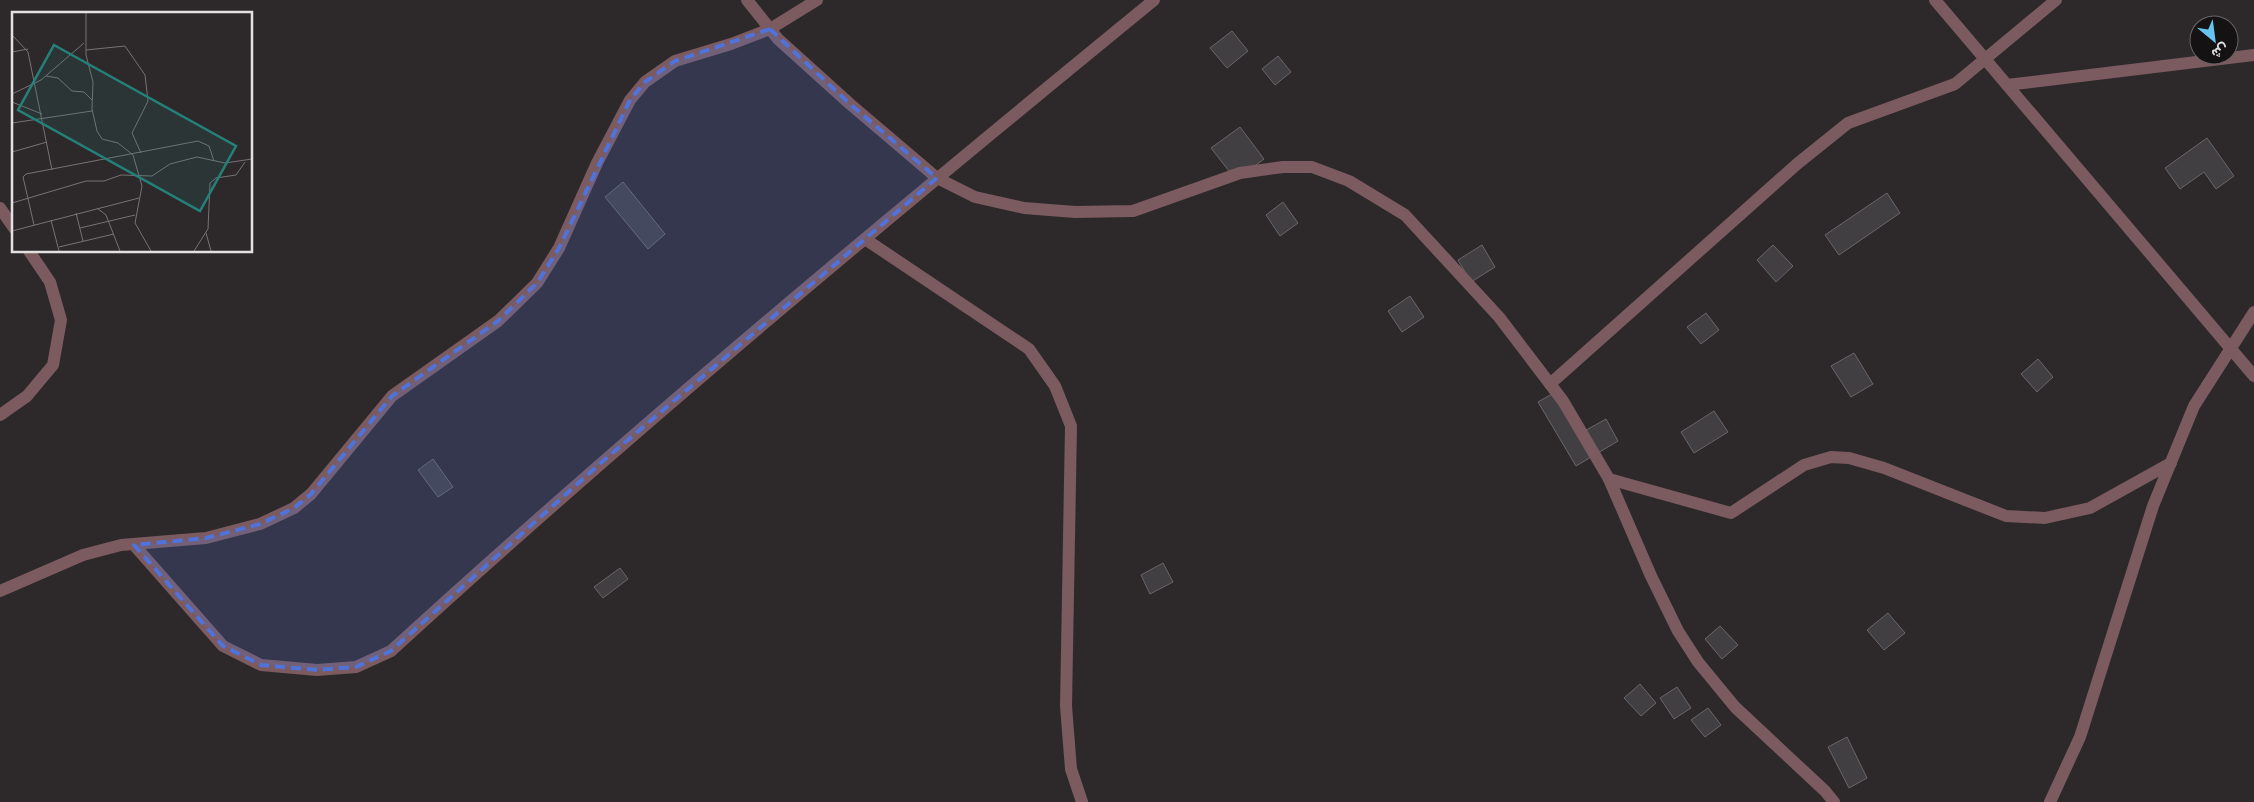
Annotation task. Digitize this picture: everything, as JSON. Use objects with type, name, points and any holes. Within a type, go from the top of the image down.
[{"type":"street","points":[[747,0],[778,39],[850,104],[937,178],[975,197],[1024,208],[1075,212],[1133,211],[1240,173],[1283,167],[1312,167],[1349,181],[1405,215],[1498,317],[1563,401],[1609,479],[1651,576],[1678,631],[1698,662],[1735,707],[1825,791],[1834,802]]},
{"type":"street","points":[[0,591],[83,554],[134,545],[206,538],[260,524],[294,508],[311,494],[392,396],[498,322],[537,283],[559,248],[597,164],[630,100],[645,82],[675,61],[731,44],[770,29],[817,0]]},
{"type":"street","points":[[134,545],[223,646],[261,666],[317,670],[356,667],[391,651],[602,462],[865,238],[1154,0]]},
{"type":"street","points":[[1935,0],[2254,376]]},
{"type":"street","points":[[1550,384],[1798,164],[1848,124],[1955,84],[2056,0]]},
{"type":"street","points":[[2007,85],[2254,55]]},
{"type":"street","points":[[0,208],[12,225]]},
{"type":"street","points":[[865,238],[1028,349],[1055,386],[1071,426],[1066,706],[1071,769],[1082,802]]},
{"type":"street","points":[[0,415],[27,396],[53,365],[61,320],[50,282],[30,252]]},
{"type":"street","points":[[2050,802],[2080,737],[2153,506],[2194,406],[2229,348],[2254,312]]},
{"type":"street","points":[[1609,479],[1731,513],[1804,464],[1831,457],[1849,458],[1884,468],[2006,516],[2045,518],[2090,508],[2171,463]]},
{"type":"highlighted area","points":[[770,29],[850,104],[937,178],[602,462],[391,651],[356,667],[317,670],[261,665],[223,646],[134,545],[206,538],[260,524],[294,508],[311,494],[392,396],[498,321],[537,283],[559,248],[630,100],[645,82],[675,61]]},
{"type":"building","points":[[1232,31],[1248,51],[1227,68],[1210,48]]},
{"type":"building","points":[[1278,56],[1291,72],[1275,85],[1262,69]]},
{"type":"building","points":[[1240,127],[1264,159],[1236,180],[1211,148]]},
{"type":"building","points":[[2207,138],[2234,176],[2216,189],[2204,172],[2180,189],[2165,168]]},
{"type":"building","points":[[623,182],[665,234],[648,249],[605,197]]},
{"type":"building","points":[[1887,193],[1900,213],[1839,255],[1825,235]]},
{"type":"building","points":[[1283,202],[1298,223],[1280,236],[1266,215]]},
{"type":"building","points":[[1482,245],[1495,267],[1471,282],[1458,260]]},
{"type":"building","points":[[1773,245],[1793,266],[1776,282],[1757,260]]},
{"type":"building","points":[[1410,296],[1424,317],[1402,332],[1388,311]]},
{"type":"building","points":[[1706,313],[1719,330],[1701,344],[1687,327]]},
{"type":"building","points":[[1854,353],[1873,384],[1851,397],[1831,366]]},
{"type":"building","points":[[2038,359],[2053,377],[2037,392],[2021,374]]},
{"type":"building","points":[[1557,391],[1581,433],[1606,419],[1618,441],[1576,466],[1538,402]]},
{"type":"building","points":[[1714,411],[1728,432],[1694,453],[1681,432]]},
{"type":"building","points":[[433,459],[453,487],[438,497],[418,470]]},
{"type":"building","points":[[1163,563],[1173,582],[1150,594],[1141,575]]},
{"type":"building","points":[[620,568],[628,579],[603,598],[594,587]]},
{"type":"building","points":[[1888,613],[1905,633],[1884,650],[1867,630]]},
{"type":"building","points":[[1720,626],[1738,645],[1722,659],[1705,639]]},
{"type":"building","points":[[1640,684],[1656,703],[1641,716],[1624,698]]},
{"type":"building","points":[[1677,687],[1691,708],[1674,719],[1660,698]]},
{"type":"building","points":[[1708,708],[1721,725],[1705,737],[1691,720]]},
{"type":"building","points":[[1847,737],[1867,778],[1849,788],[1828,747]]}]
